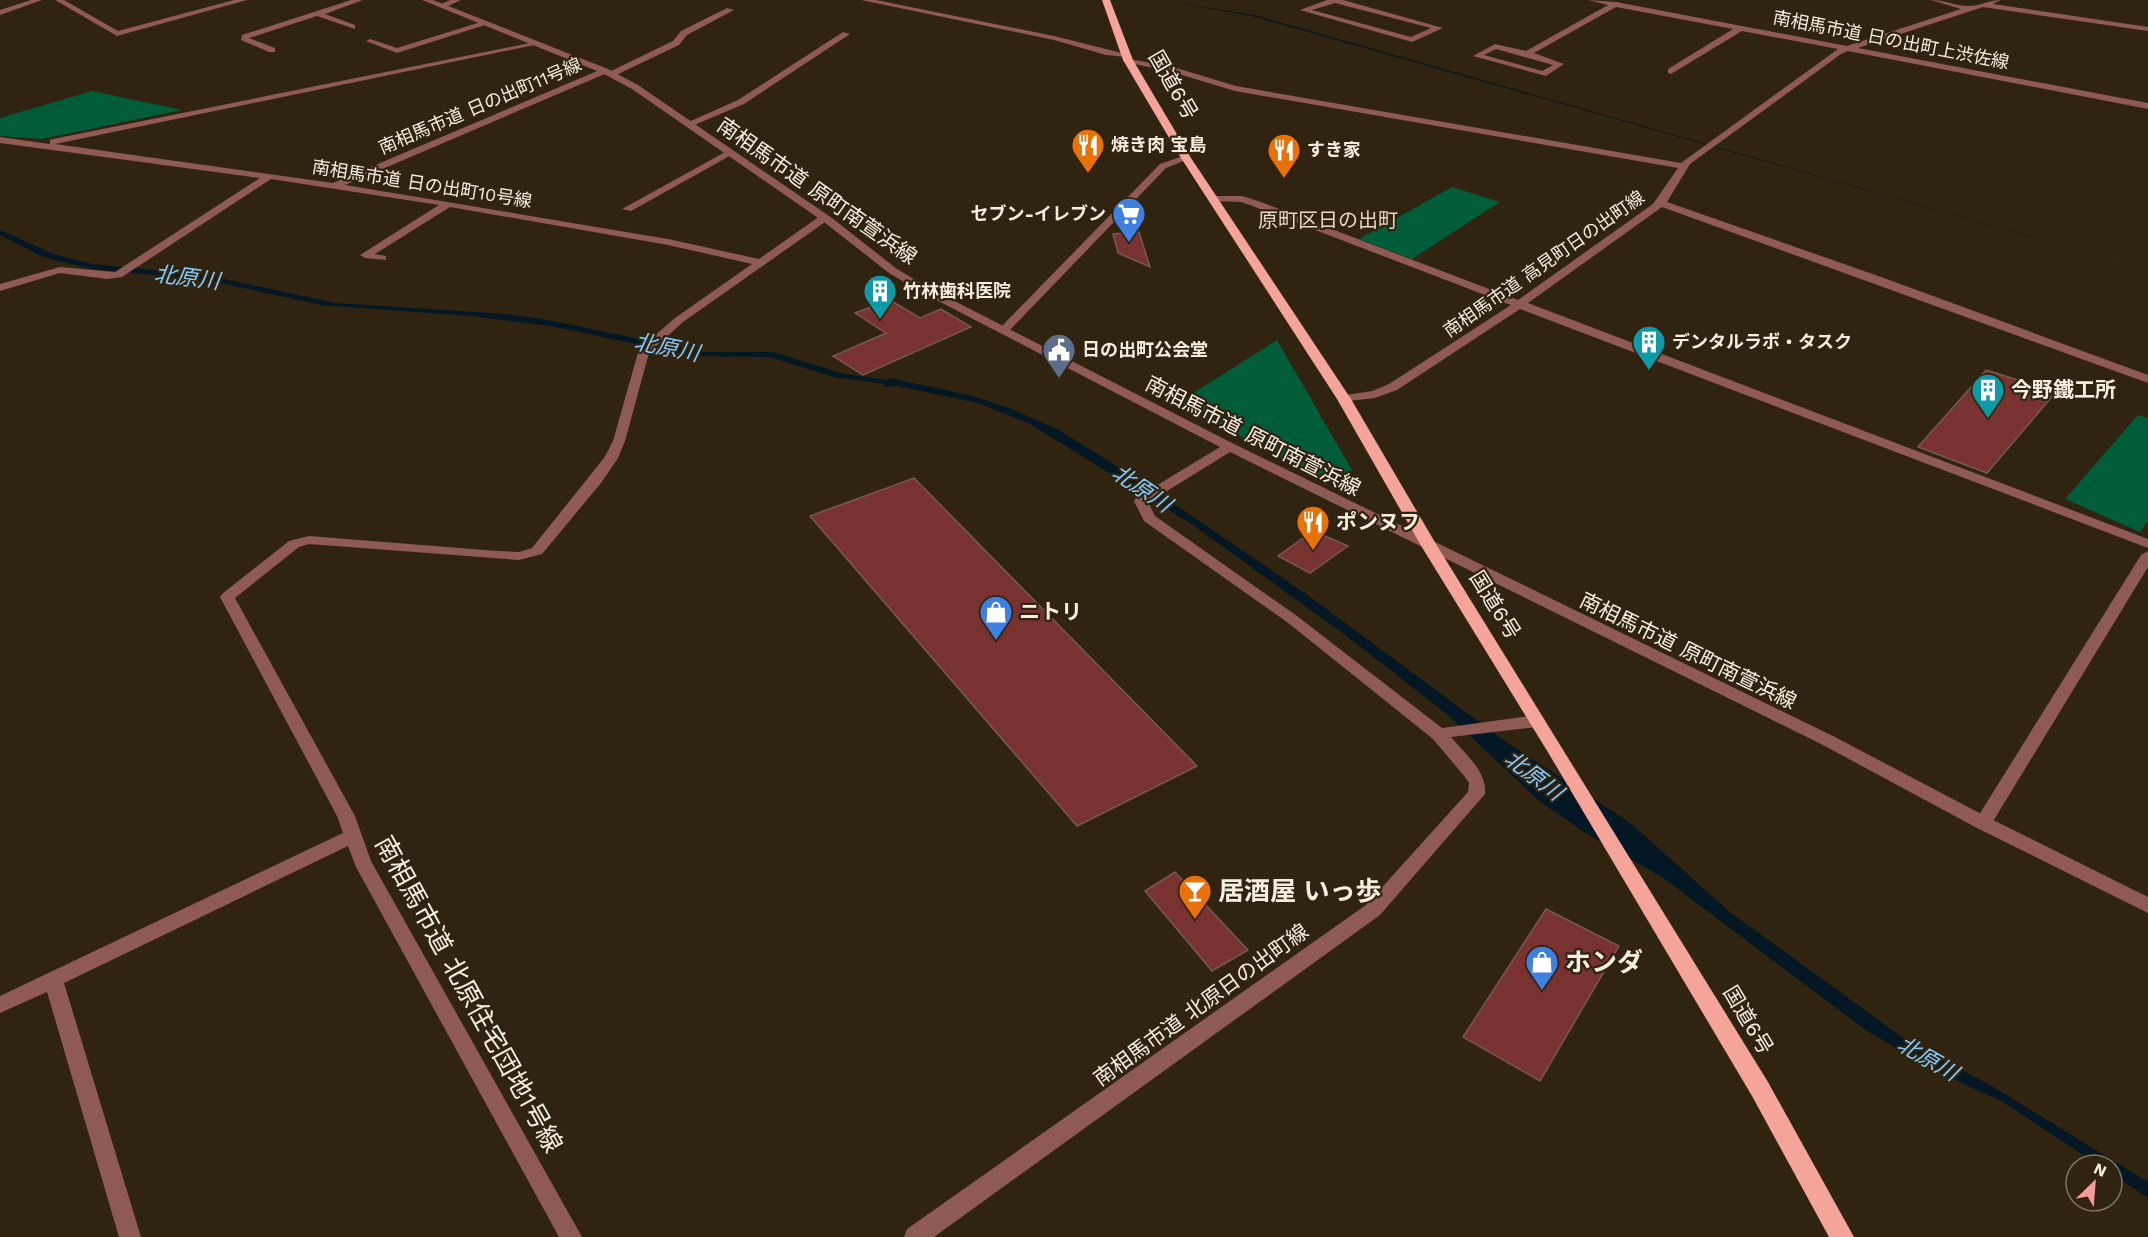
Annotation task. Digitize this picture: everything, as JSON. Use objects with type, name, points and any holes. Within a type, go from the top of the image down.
[{"type":"highway","name":"国道6号","points":[[1106,0],[1128,58],[1186,158],[1344,399],[1428,544],[1555,749],[1760,1089],[1842,1237]]},
{"type":"street","points":[[0,13],[38,0]]},
{"type":"street","points":[[59,0],[117,34],[243,0]]},
{"type":"street","points":[[272,50],[245,40],[245,37],[359,0]]},
{"type":"street","name":"南相馬市道 原町南萱浜線","points":[[426,0],[608,73],[689,124],[824,218],[904,278],[1229,447],[1827,740],[1983,823],[2148,906]]},
{"type":"street","points":[[441,6],[457,0]]},
{"type":"street","points":[[865,0],[1054,38],[1097,52],[1128,58],[1235,88],[1684,166]]},
{"type":"street","points":[[1334,0],[1439,28],[1412,40],[1305,10],[1334,0]]},
{"type":"street","name":"南相馬市道 日の出町上渋佐線","points":[[1592,0],[2148,106]]},
{"type":"street","points":[[1935,0],[1968,9]]},
{"type":"street","name":"南相馬市道 高見町日の出町線","points":[[1344,399],[1375,394],[1393,387],[1518,304],[1661,203],[1686,162],[1846,48],[1997,0]]},
{"type":"street","points":[[1527,54],[1560,64],[1543,74],[1477,56],[1496,46],[1527,54],[1616,4]]},
{"type":"street","points":[[1984,4],[2148,29]]},
{"type":"street","name":"南相馬市道 日の出町11号線","points":[[334,186],[676,43],[684,33],[730,10]]},
{"type":"street","points":[[316,13],[352,27]]},
{"type":"street","points":[[370,41],[398,51],[484,24]]},
{"type":"street","points":[[1671,70],[1741,28]]},
{"type":"street","points":[[689,124],[748,98],[846,34]]},
{"type":"street","points":[[44,144],[535,44]]},
{"type":"street","name":"南相馬市道 日の出町10号線","points":[[0,140],[44,144],[269,176],[448,204],[668,242],[759,262]]},
{"type":"street","points":[[627,209],[730,153]]},
{"type":"street","points":[[1004,330],[1163,166],[1186,158]]},
{"type":"street","points":[[0,288],[60,270],[107,276],[118,274],[269,176]]},
{"type":"street","points":[[1212,198],[1248,201],[2148,544]]},
{"type":"street","points":[[1661,203],[1891,284],[2148,379]]},
{"type":"street","points":[[382,258],[365,255],[448,204]]},
{"type":"street","points":[[352,836],[346,816],[227,597],[294,544],[309,540],[496,555],[519,556],[537,550],[596,480],[611,458],[619,441],[644,352],[678,320],[824,218]]},
{"type":"street","name":"南相馬市道 北原日の出町線","points":[[915,1237],[1373,910],[1476,794],[1477,783],[1445,733],[1292,619],[1149,518],[1141,501],[1229,447]]},
{"type":"street","points":[[1983,823],[2148,555]]},
{"type":"street","points":[[1445,733],[1537,721]]},
{"type":"street","name":"南相馬市道 北原住宅団地1号線","points":[[0,1005],[352,836],[362,861],[571,1237]]},
{"type":"street","points":[[53,979],[130,1237]]},
{"type":"green space","points":[[92,91],[182,110],[42,139],[0,136],[0,118]]},
{"type":"green space","points":[[1452,187],[1500,202],[1412,259],[1359,239]]},
{"type":"green space","points":[[1277,340],[1352,470],[1342,481],[1332,483],[1176,404]]},
{"type":"green space","points":[[2138,415],[2148,418],[2148,521],[2140,532],[2065,499]]},
{"type":"water","points":[[1160,0],[1254,15],[2148,270],[1252,16]]},
{"type":"water","name":"北原川","points":[[0,230],[54,254],[92,264],[205,275],[335,303],[506,314],[548,320],[702,352],[773,352],[844,374],[888,380],[889,378],[973,396],[1014,410],[1059,430],[1145,484],[1306,594],[1506,742],[1629,822],[1731,913],[1917,1048],[1987,1083],[2101,1153],[2080,1153],[2003,1102],[1934,1070],[1867,1031],[1662,877],[1584,832],[1538,800],[1448,715],[1348,637],[1193,525],[1030,424],[978,403],[897,386],[883,387],[885,384],[834,377],[769,357],[693,356],[550,326],[471,316],[321,305],[207,280],[91,269],[43,257],[0,235]]},
{"type":"water","points":[[2124,1167],[2148,1182],[2148,1198],[2124,1182]]},
{"type":"building","name":"セブン-イレブン","points":[[1139,232],[1150,267],[1118,253],[1113,234]]},
{"type":"building","points":[[890,300],[920,318],[941,309],[971,327],[863,375],[833,356],[886,333],[855,313]]},
{"type":"building","name":"今野鐵工所","points":[[1986,370],[2056,392],[1987,473],[1918,447]]},
{"type":"building","name":"ニトリ","points":[[914,478],[1197,766],[1077,826],[810,516]]},
{"type":"building","name":"ポンヌフ","points":[[1313,531],[1348,546],[1310,573],[1278,556]]},
{"type":"building","name":"居酒屋 いっ歩","points":[[1175,872],[1248,950],[1212,971],[1145,891]]},
{"type":"building","name":"ホンダ","points":[[1546,909],[1619,946],[1540,1081],[1463,1037]]},
{"type":"place","name":"焼き肉 宝島","points":[[1088,174]]},
{"type":"place","name":"すき家","points":[[1284,179]]},
{"type":"place","name":"セブン-イレブン","points":[[1129,243]]},
{"type":"place","name":"竹林歯科医院","points":[[880,320]]},
{"type":"place","name":"デンタルラボ・タスク","points":[[1649,371]]},
{"type":"place","name":"日の出町公会堂","points":[[1059,379]]},
{"type":"place","name":"今野鐵工所","points":[[1988,419]]},
{"type":"place","name":"ポンヌフ","points":[[1313,551]]},
{"type":"place","name":"ニトリ","points":[[996,641]]},
{"type":"place","name":"居酒屋 いっ歩","points":[[1195,920]]},
{"type":"place","name":"ホンダ","points":[[1542,991]]},
{"type":"district","name":"原町区日の出町","points":[[1328,220]]}]
